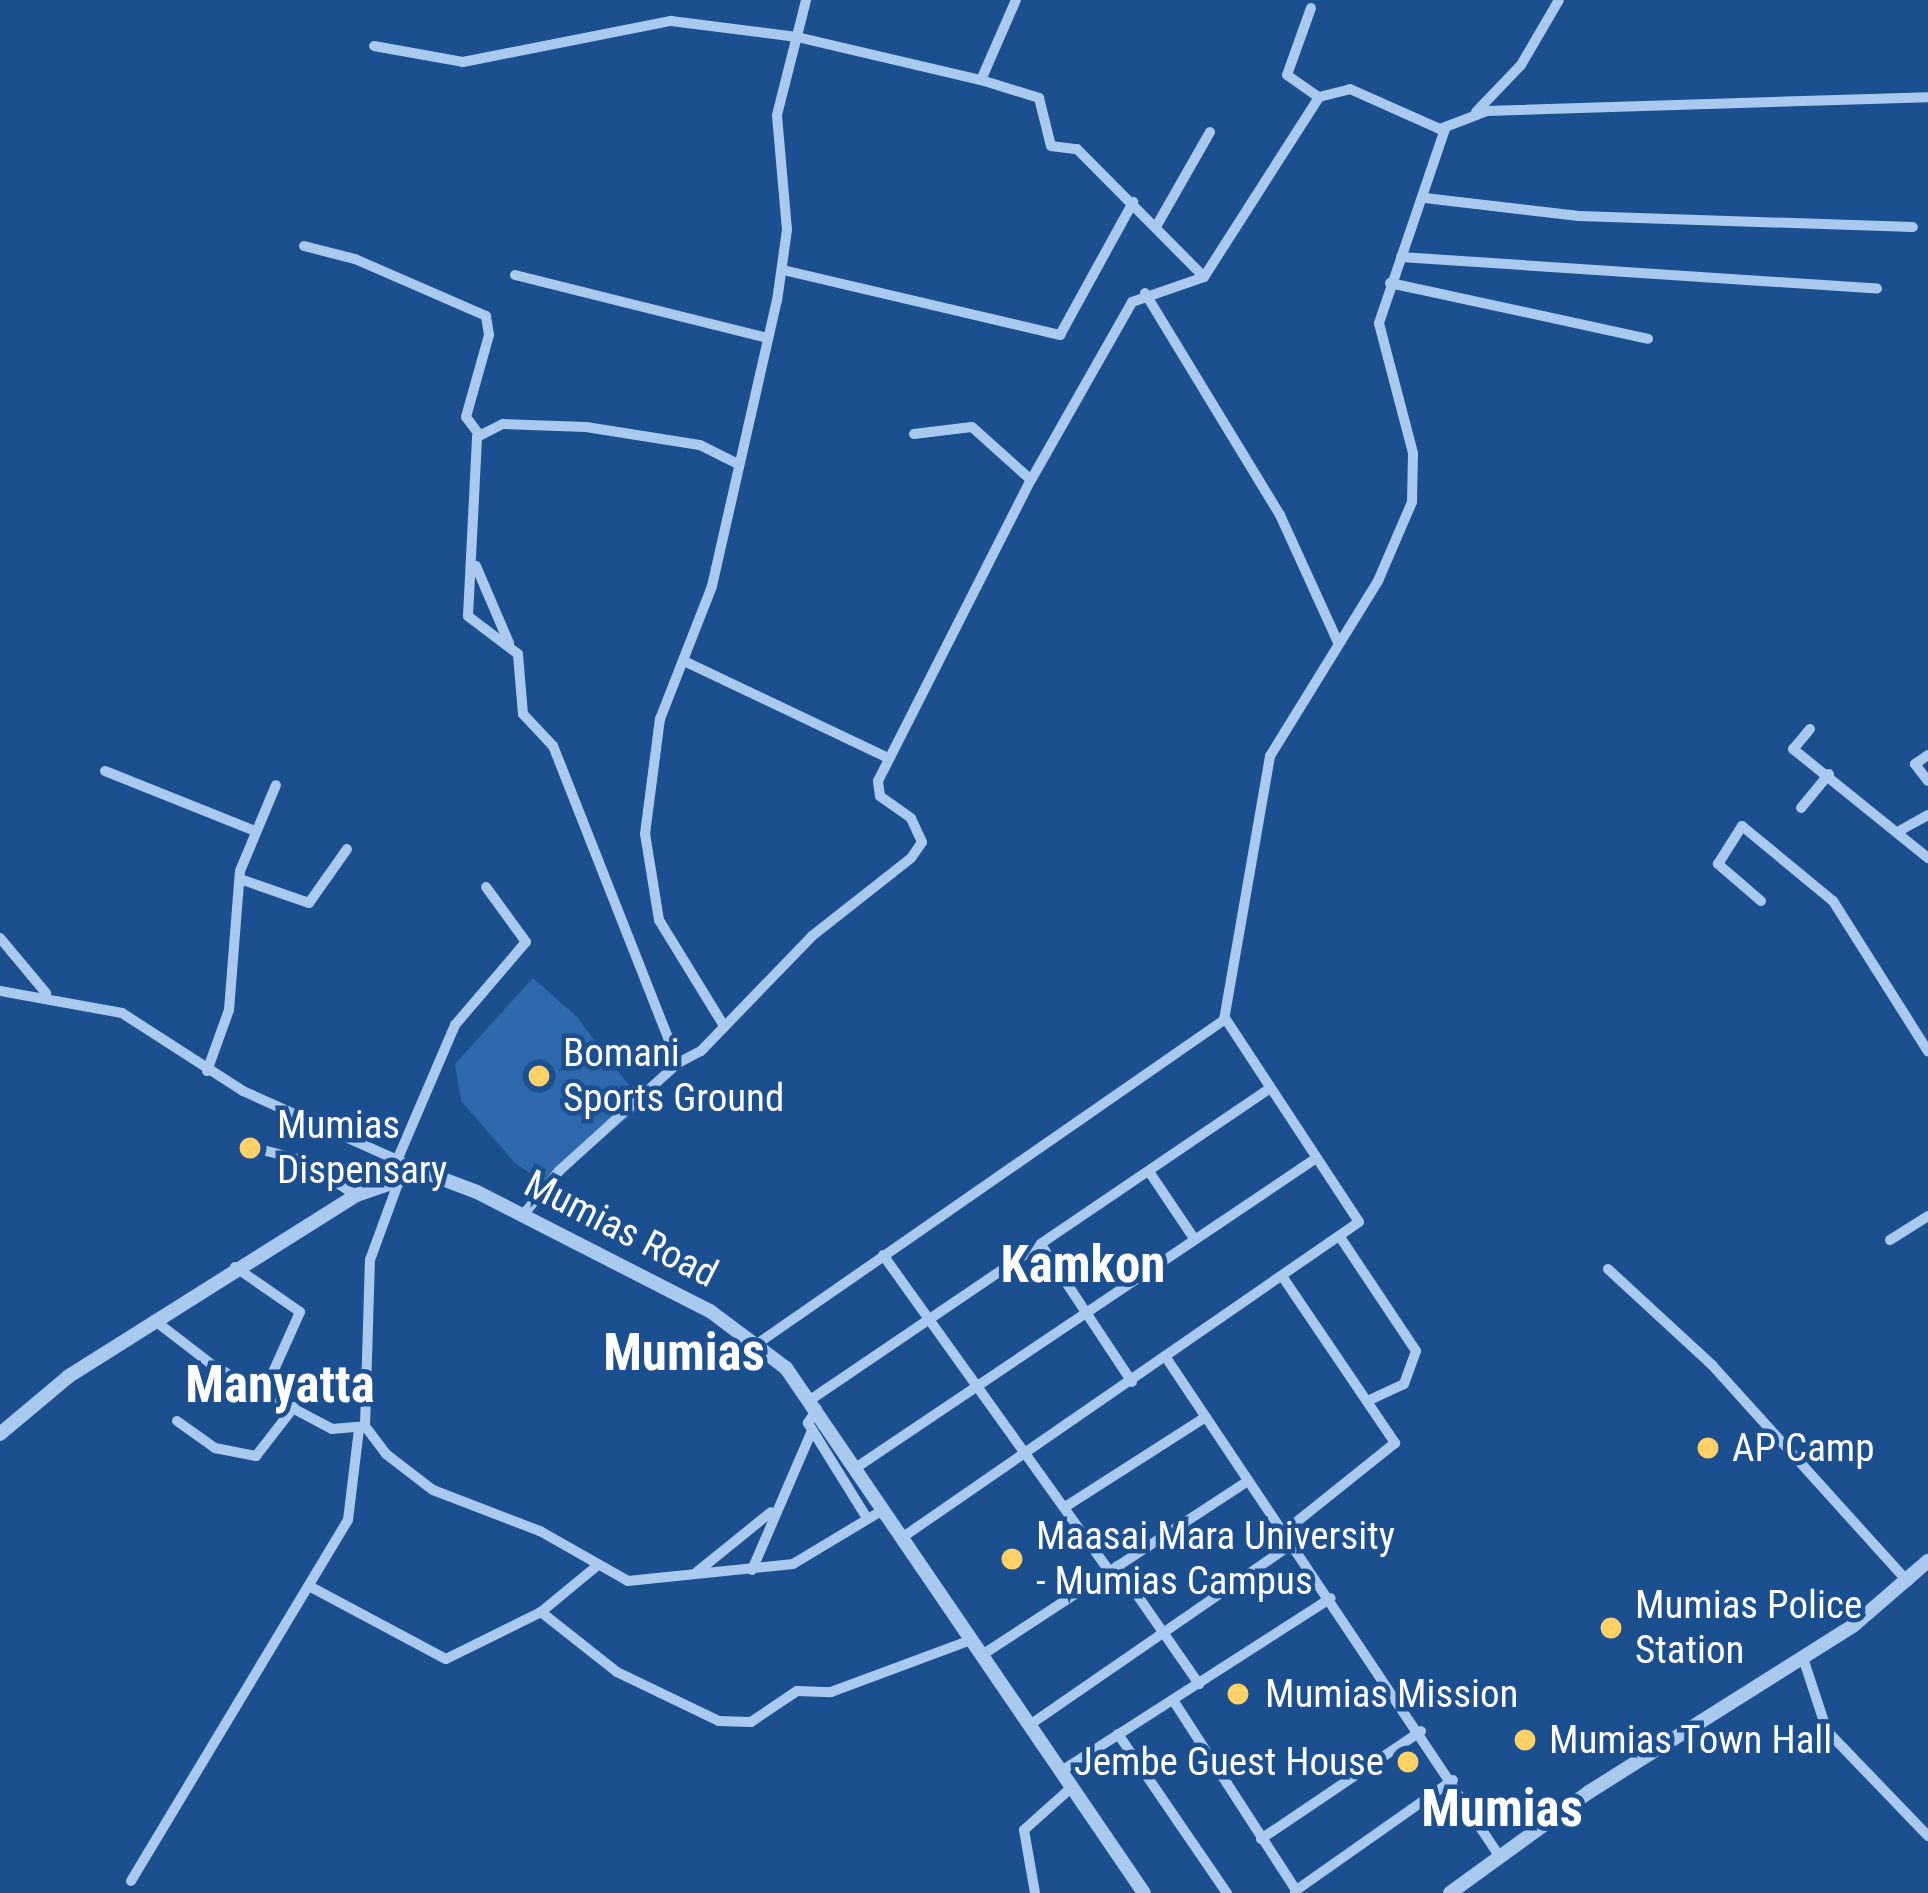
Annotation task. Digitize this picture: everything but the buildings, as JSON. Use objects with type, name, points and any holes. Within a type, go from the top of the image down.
[{"type":"street","points":[[724,1026],[659,920],[646,880],[651,760],[712,586],[783,270],[777,115],[806,0]]},
{"type":"street","points":[[981,80],[1016,0]]},
{"type":"street","points":[[903,1538],[1340,1238],[1359,1215],[1266,1090],[1225,1018],[1263,777],[1285,722],[1378,581],[1416,487],[1380,340],[1390,283],[1425,198],[1444,129],[1476,112],[1521,65],[1559,0]]},
{"type":"street","points":[[1310,8],[1287,72],[1319,97]]},
{"type":"street","points":[[374,46],[463,62],[671,22],[797,37],[981,80],[1039,98],[1051,122],[1051,146],[1077,149],[1157,225],[1204,278]]},
{"type":"street","points":[[523,1215],[559,1171],[922,842],[911,818],[880,796],[888,758],[1031,480],[1132,302],[1145,293],[1204,278],[1319,97],[1350,89],[1444,129]]},
{"type":"street","points":[[1476,112],[1928,97]]},
{"type":"street","points":[[1157,225],[1210,132]]},
{"type":"street","points":[[1425,198],[1579,216],[1913,227]]},
{"type":"street","points":[[783,270],[1060,335],[1133,202]]},
{"type":"street","points":[[304,246],[356,260],[486,316],[489,334],[466,417],[478,433],[469,616],[509,643]]},
{"type":"street","points":[[1401,257],[1877,289]]},
{"type":"street","points":[[515,274],[767,338]]},
{"type":"street","points":[[1390,283],[1648,339]]},
{"type":"street","points":[[1145,293],[1280,515],[1338,642]]},
{"type":"street","points":[[478,433],[503,424],[586,428],[700,446],[738,464]]},
{"type":"street","points":[[914,434],[973,427],[1031,480]]},
{"type":"street","points":[[475,563],[523,669],[523,714],[553,746],[678,1063]]},
{"type":"street","points":[[684,662],[888,758]]},
{"type":"street","points":[[1810,729],[1793,748],[1901,830],[1928,859]]},
{"type":"street","points":[[1928,755],[1915,764],[1928,781]]},
{"type":"street","points":[[105,771],[255,831]]},
{"type":"street","points":[[1801,808],[1829,774]]},
{"type":"street","points":[[207,1071],[225,1029],[240,879],[276,784]]},
{"type":"street","points":[[1901,830],[1928,814]]},
{"type":"street","points":[[1761,901],[1718,864],[1742,826],[1833,901],[1928,1051]]},
{"type":"street","points":[[240,879],[309,903],[347,849]]},
{"type":"street","points":[[398,1158],[455,1025],[526,942],[486,887]]},
{"type":"street","points":[[0,938],[49,995]]},
{"type":"street","points":[[0,991],[49,995],[122,1012],[207,1071],[424,1172]]},
{"type":"street","points":[[758,1344],[1186,1052],[1225,1018]]},
{"type":"street","points":[[867,1518],[812,1431],[808,1420],[814,1404],[1266,1090]]},
{"type":"street","points":[[248,1146],[301,1160],[356,1195]]},
{"type":"street","points":[[857,1468],[1193,1237],[1316,1159]]},
{"type":"street","points":[[0,1434],[43,1394],[235,1267],[356,1195],[424,1172]]},
{"type":"street","name":"Mumias Road","points":[[424,1172],[523,1215],[667,1288],[758,1344],[814,1404],[1144,1893]]},
{"type":"street","points":[[1150,1173],[1193,1237]]},
{"type":"street","points":[[131,1881],[352,1511],[362,1427],[370,1260],[400,1178]]},
{"type":"street","points":[[1890,1240],[1928,1216]]},
{"type":"street","points":[[1340,1238],[1416,1352],[1405,1384],[1369,1400]]},
{"type":"street","points":[[1042,1246],[1132,1382]]},
{"type":"street","points":[[883,1255],[1199,1684]]},
{"type":"street","points":[[235,1267],[300,1312],[264,1392]]},
{"type":"street","points":[[1608,1269],[1712,1365],[1907,1582]]},
{"type":"street","points":[[1282,1276],[1369,1400],[1394,1446],[1284,1532]]},
{"type":"street","points":[[154,1320],[203,1359],[343,1433],[362,1427]]},
{"type":"street","points":[[1167,1359],[1421,1731],[1500,1857]]},
{"type":"street","points":[[177,1421],[215,1448],[256,1456],[294,1406]]},
{"type":"street","points":[[1065,1507],[1206,1418]]},
{"type":"street","points":[[362,1427],[386,1454],[433,1490],[540,1531],[628,1581],[793,1564],[884,1510]]},
{"type":"street","points":[[752,1570],[812,1431]]},
{"type":"street","points":[[982,1655],[1248,1481]]},
{"type":"street","points":[[694,1574],[776,1508]]},
{"type":"street","points":[[1031,1724],[1292,1544]]},
{"type":"street","points":[[1450,1893],[1803,1658],[1907,1582],[1928,1561]]},
{"type":"street","points":[[309,1586],[446,1659],[541,1612],[598,1565]]},
{"type":"street","points":[[1063,1769],[1331,1598]]},
{"type":"street","points":[[541,1612],[617,1672],[729,1723],[758,1719],[797,1691],[831,1692],[971,1640]]},
{"type":"street","points":[[1803,1658],[1832,1737],[1928,1836]]},
{"type":"street","points":[[1174,1700],[1294,1892],[1453,1780]]},
{"type":"street","points":[[1261,1839],[1421,1731]]},
{"type":"street","points":[[1118,1734],[1227,1893]]},
{"type":"street","points":[[1035,1893],[1024,1830],[1073,1786]]},
{"type":"shaded area","name":"Bomani Sports Ground","points":[[533,978],[576,1016],[631,1088],[637,1110],[547,1185],[515,1163],[461,1101],[455,1064]]},
{"type":"place","name":"Bomani Sports Ground","points":[[539,1076]]},
{"type":"place","name":"Mumias Dispensary","points":[[250,1148]]},
{"type":"place","name":"AP Camp","points":[[1708,1448]]},
{"type":"place","name":"Maasai Mara University - Mumias Campus","points":[[1012,1559]]},
{"type":"place","name":"Mumias Police Station","points":[[1611,1628]]},
{"type":"place","name":"Mumias Mission","points":[[1238,1694]]},
{"type":"place","name":"Mumias Town Hall","points":[[1525,1740]]},
{"type":"place","name":"Jembe Guest House","points":[[1408,1762]]},
{"type":"district","name":"Kamkon","points":[[1083,1265]]},
{"type":"district","name":"Mumias","points":[[684,1353]]},
{"type":"district","name":"Manyatta","points":[[280,1385]]},
{"type":"district","name":"Mumias","points":[[1502,1809]]}]
